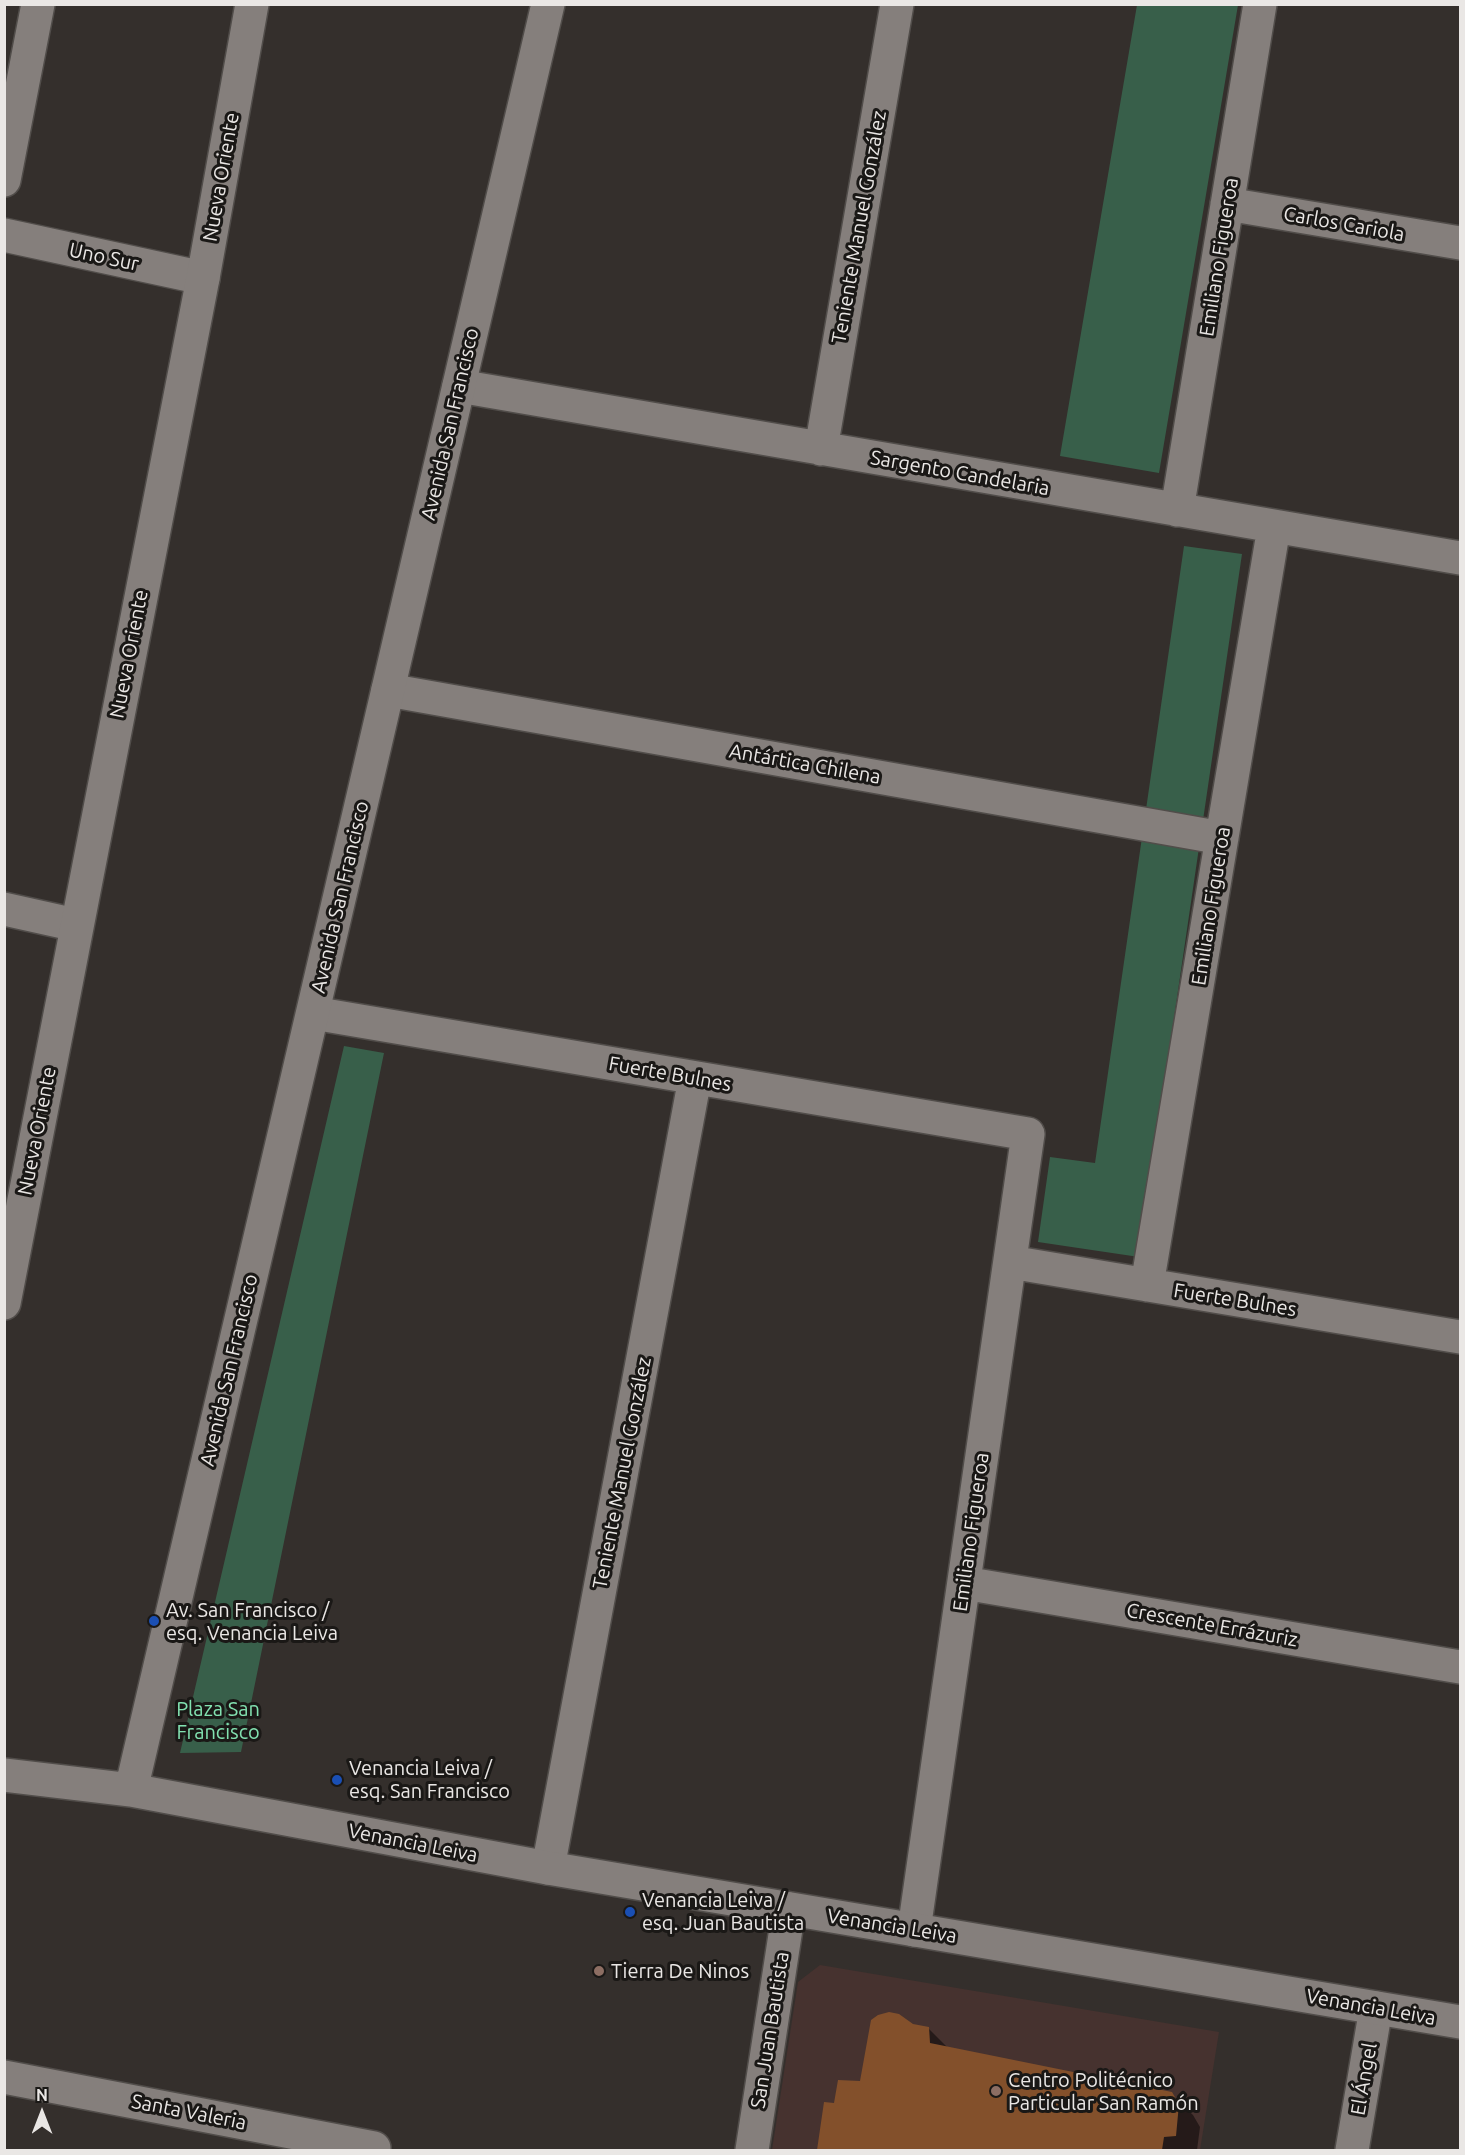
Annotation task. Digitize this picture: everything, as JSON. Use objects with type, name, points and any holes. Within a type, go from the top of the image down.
[{"type":"street","points":[[4,180],[38,4]]},
{"type":"street","name":"Nueva Oriente","points":[[4,1303],[203,278],[252,4]]},
{"type":"street","name":"Avenida San Francisco","points":[[131,1790],[548,4]]},
{"type":"street","name":"Teniente Manuel González","points":[[821,449],[897,4]]},
{"type":"street","name":"Emiliano Figueroa","points":[[1177,510],[1260,4]]},
{"type":"street","name":"Carlos Cariola","points":[[1227,204],[1461,243]]},
{"type":"street","name":"Uno Sur","points":[[4,235],[203,278]]},
{"type":"street","name":"Sargento Candelaria","points":[[459,386],[1461,558]]},
{"type":"street","name":"Emiliano Figueroa","points":[[1147,1285],[1274,526]]},
{"type":"street","name":"Antártica Chilena","points":[[388,690],[1222,838]]},
{"type":"street","points":[[4,909],[76,925]]},
{"type":"street","name":"Fuerte Bulnes","points":[[313,1013],[1028,1134]]},
{"type":"street","name":"Teniente Manuel González","points":[[548,1868],[695,1078]]},
{"type":"street","name":"Emiliano Figueroa","points":[[914,1930],[1028,1134]]},
{"type":"street","name":"Fuerte Bulnes","points":[[1010,1262],[1461,1337]]},
{"type":"street","name":"Crescente Errázuriz","points":[[964,1583],[1461,1667]]},
{"type":"street","name":"Venancia Leiva","points":[[4,1775],[131,1790],[548,1868],[1461,2022]]},
{"type":"street","name":"San Juan Bautista","points":[[752,2151],[789,1909]]},
{"type":"street","name":"El Ángel","points":[[1352,2151],[1376,2008]]},
{"type":"street","name":"Santa Valeria","points":[[4,2077],[374,2148]]},
{"type":"shaded area","name":"Centro Politécnico Particular San Ramón","points":[[820,1965],[1219,2032],[1200,2150],[772,2150],[798,1982]]},
{"type":"green space","points":[[1137,5],[1238,5],[1159,473],[1060,456]]},
{"type":"green space","points":[[1184,546],[1242,554],[1139,1257],[1038,1242],[1050,1157],[1095,1163]]},
{"type":"green space","name":"Plaza San Francisco","points":[[344,1046],[384,1053],[241,1752],[180,1753]]},
{"type":"building","points":[[889,2012],[899,2014],[913,2024],[929,2027],[930,2043],[1172,2092],[1179,2104],[1176,2136],[1164,2137],[1162,2150],[817,2150],[824,2102],[834,2103],[838,2080],[860,2081],[871,2020]]},
{"type":"place","name":"Av. San Francisco / esq. Venancia Leiva","points":[[154,1621]]},
{"type":"place","name":"Venancia Leiva / esq. San Francisco","points":[[337,1780]]},
{"type":"place","name":"Venancia Leiva / esq. Juan Bautista","points":[[630,1912]]},
{"type":"place","name":"Tierra De Ninos","points":[[599,1971]]},
{"type":"place","name":"Centro Politécnico Particular San Ramón","points":[[996,2091]]}]
